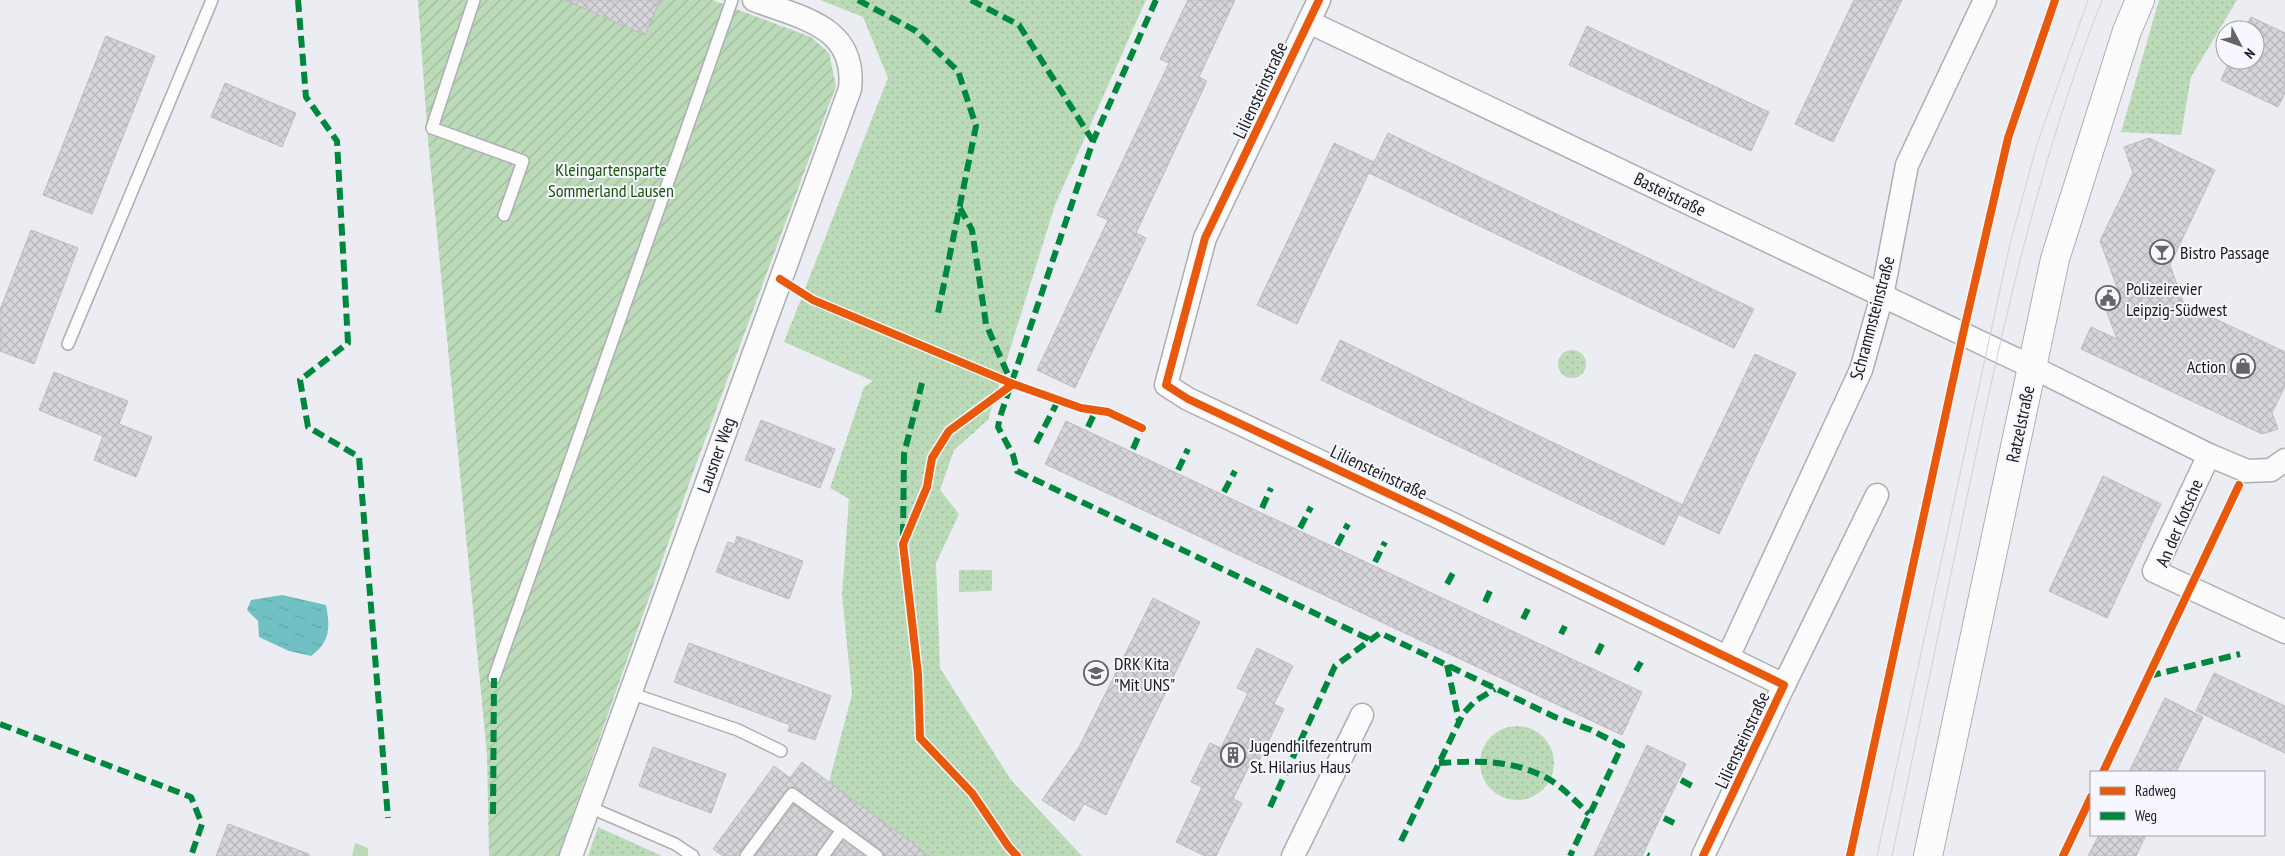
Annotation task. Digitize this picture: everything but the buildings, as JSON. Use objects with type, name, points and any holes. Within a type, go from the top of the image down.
[{"type":"main road","name":"Ratzelstraße","points":[[1928,856],[2055,259],[2126,31],[2140,0]]},
{"type":"street","name":"Lausner Weg","points":[[571,856],[850,89],[852,72],[846,52],[835,37],[820,25],[754,0]]},
{"type":"street","name":"Liliensteinstraße","points":[[1319,0],[1205,238],[1166,385],[1188,399],[1728,656],[1784,685],[1703,856]]},
{"type":"street","name":"Schrammsteinstraße","points":[[1728,656],[1861,370],[1882,296],[1907,165],[1985,0]]},
{"type":"street","name":"Basteistraße","points":[[1308,22],[2032,367]]},
{"type":"street","points":[[2032,367],[2208,455],[2246,471],[2271,470],[2285,460]]},
{"type":"street","name":"An der Kotsche","points":[[2208,455],[2154,571],[2285,632]]},
{"type":"street","points":[[1784,685],[1877,495]]},
{"type":"street","points":[[1293,856],[1362,715]]},
{"type":"lane","points":[[68,344],[212,0]]},
{"type":"lane","points":[[474,0],[432,128],[523,161],[504,215]]},
{"type":"lane","points":[[494,678],[732,0]]},
{"type":"lane","points":[[630,693],[738,730],[781,751]]},
{"type":"lane","points":[[746,856],[792,794],[877,856]]},
{"type":"lane","points":[[589,807],[675,844],[693,856]]},
{"type":"lane","points":[[823,856],[842,830]]},
{"type":"green space","name":"Kleingartensparte Sommerland Lausen","points":[[418,0],[712,0],[811,37],[829,53],[836,86],[695,467],[558,856],[489,856],[487,755],[428,140]]},
{"type":"green space","points":[[820,0],[1146,0],[1055,205],[988,420],[954,450],[940,490],[959,514],[936,563],[940,668],[1011,780],[1082,856],[914,856],[919,848],[829,782],[852,694],[842,595],[849,499],[830,488],[864,387],[873,381],[784,342],[888,78],[863,17]]},
{"type":"green space","points":[[2159,0],[2237,0],[2225,20],[2215,20],[2215,37],[2191,77],[2181,135],[2121,132]]},
{"type":"green space","points":[[1572,350],[1582,354],[1586,364],[1582,374],[1572,378],[1562,374],[1558,364],[1562,354]]},
{"type":"green space","points":[[959,570],[992,570],[992,591],[959,592]]},
{"type":"green space","points":[[1517,726],[1538,732],[1548,742],[1554,763],[1548,784],[1538,794],[1517,800],[1496,794],[1486,784],[1480,763],[1486,742],[1496,732]]},
{"type":"green space","points":[[598,827],[662,856],[588,856]]},
{"type":"green space","points":[[355,843],[368,848],[368,856],[352,856]]},
{"type":"water","points":[[282,595],[326,605],[328,633],[322,645],[311,656],[289,651],[259,637],[258,621],[247,610],[251,600]]},
{"type":"tram line","points":[[1877,856],[2010,244],[2037,144],[2088,0]]},
{"type":"tram line","points":[[1892,856],[2011,296],[2026,236],[2061,117],[2080,58],[2102,0]]},
{"type":"marked path","points":[[298,0],[306,97],[337,141],[348,343],[300,380],[308,427],[359,457],[388,818]]},
{"type":"marked path","points":[[858,0],[916,31],[958,71],[976,126],[938,313]]},
{"type":"marked path","points":[[971,0],[1019,25],[1093,141]]},
{"type":"marked path","points":[[1156,0],[1093,141],[998,427],[1013,455],[1017,471],[1371,640]]},
{"type":"marked path","points":[[960,208],[972,230],[986,324],[1012,384]]},
{"type":"marked path","points":[[903,536],[904,454],[922,383]]},
{"type":"marked path","points":[[1036,443],[1059,399]]},
{"type":"marked path","points":[[1088,427],[1097,408]]},
{"type":"marked path","points":[[1133,449],[1142,428],[1139,426]]},
{"type":"marked path","points":[[1178,470],[1188,449]]},
{"type":"marked path","points":[[1224,492],[1235,471]]},
{"type":"marked path","points":[[1262,508],[1271,488]]},
{"type":"marked path","points":[[1300,528],[1311,507]]},
{"type":"marked path","points":[[1337,545],[1348,524]]},
{"type":"marked path","points":[[1375,562],[1385,542]]},
{"type":"marked path","points":[[1447,584],[1453,573]]},
{"type":"marked path","points":[[1485,602],[1490,591]]},
{"type":"marked path","points":[[1523,619],[1528,609]]},
{"type":"marked path","points":[[1561,634],[1565,626]]},
{"type":"marked path","points":[[1270,807],[1335,666],[1380,633],[1555,717],[1591,730],[1622,746],[1570,856]]},
{"type":"marked path","points":[[1597,654],[1602,644]]},
{"type":"marked path","points":[[2149,676],[2240,654]]},
{"type":"marked path","points":[[1636,671],[1641,662]]},
{"type":"marked path","points":[[1447,665],[1459,721]]},
{"type":"marked path","points":[[493,814],[494,678]]},
{"type":"marked path","points":[[1401,841],[1463,714],[1475,701],[1495,689]]},
{"type":"marked path","points":[[0,724],[191,797],[202,824],[191,856]]},
{"type":"marked path","points":[[1439,763],[1493,762],[1532,771],[1557,784],[1589,814]]},
{"type":"marked path","points":[[1681,780],[1692,786]]},
{"type":"marked path","points":[[1664,818],[1674,823]]},
{"type":"cycle path","points":[[1319,0],[1205,238],[1166,385],[1188,399],[1438,517],[1784,685],[1703,856]]},
{"type":"cycle path","points":[[1850,856],[1963,334],[2008,138],[2055,0]]},
{"type":"cycle path","points":[[780,279],[813,300],[1013,384],[1081,408],[1108,412],[1142,428]]},
{"type":"cycle path","points":[[1013,384],[949,431],[932,458],[927,487],[903,544],[918,674],[920,738],[972,793],[1008,846],[1017,856]]},
{"type":"cycle path","points":[[2103,771],[2239,485]]},
{"type":"cycle path","points":[[2063,856],[2090,799]]},
{"type":"place","name":"Bistro Passage","points":[[2162,252]]},
{"type":"place","name":"Polizeirevier Leipzig-Südwest","points":[[2108,298]]},
{"type":"place","name":"Action","points":[[2243,366]]},
{"type":"place","name":"DRK Kita \"Mit UNS\"","points":[[1096,673]]},
{"type":"place","name":"Jugendhilfezentrum St. Hilarius Haus","points":[[1233,755]]}]
